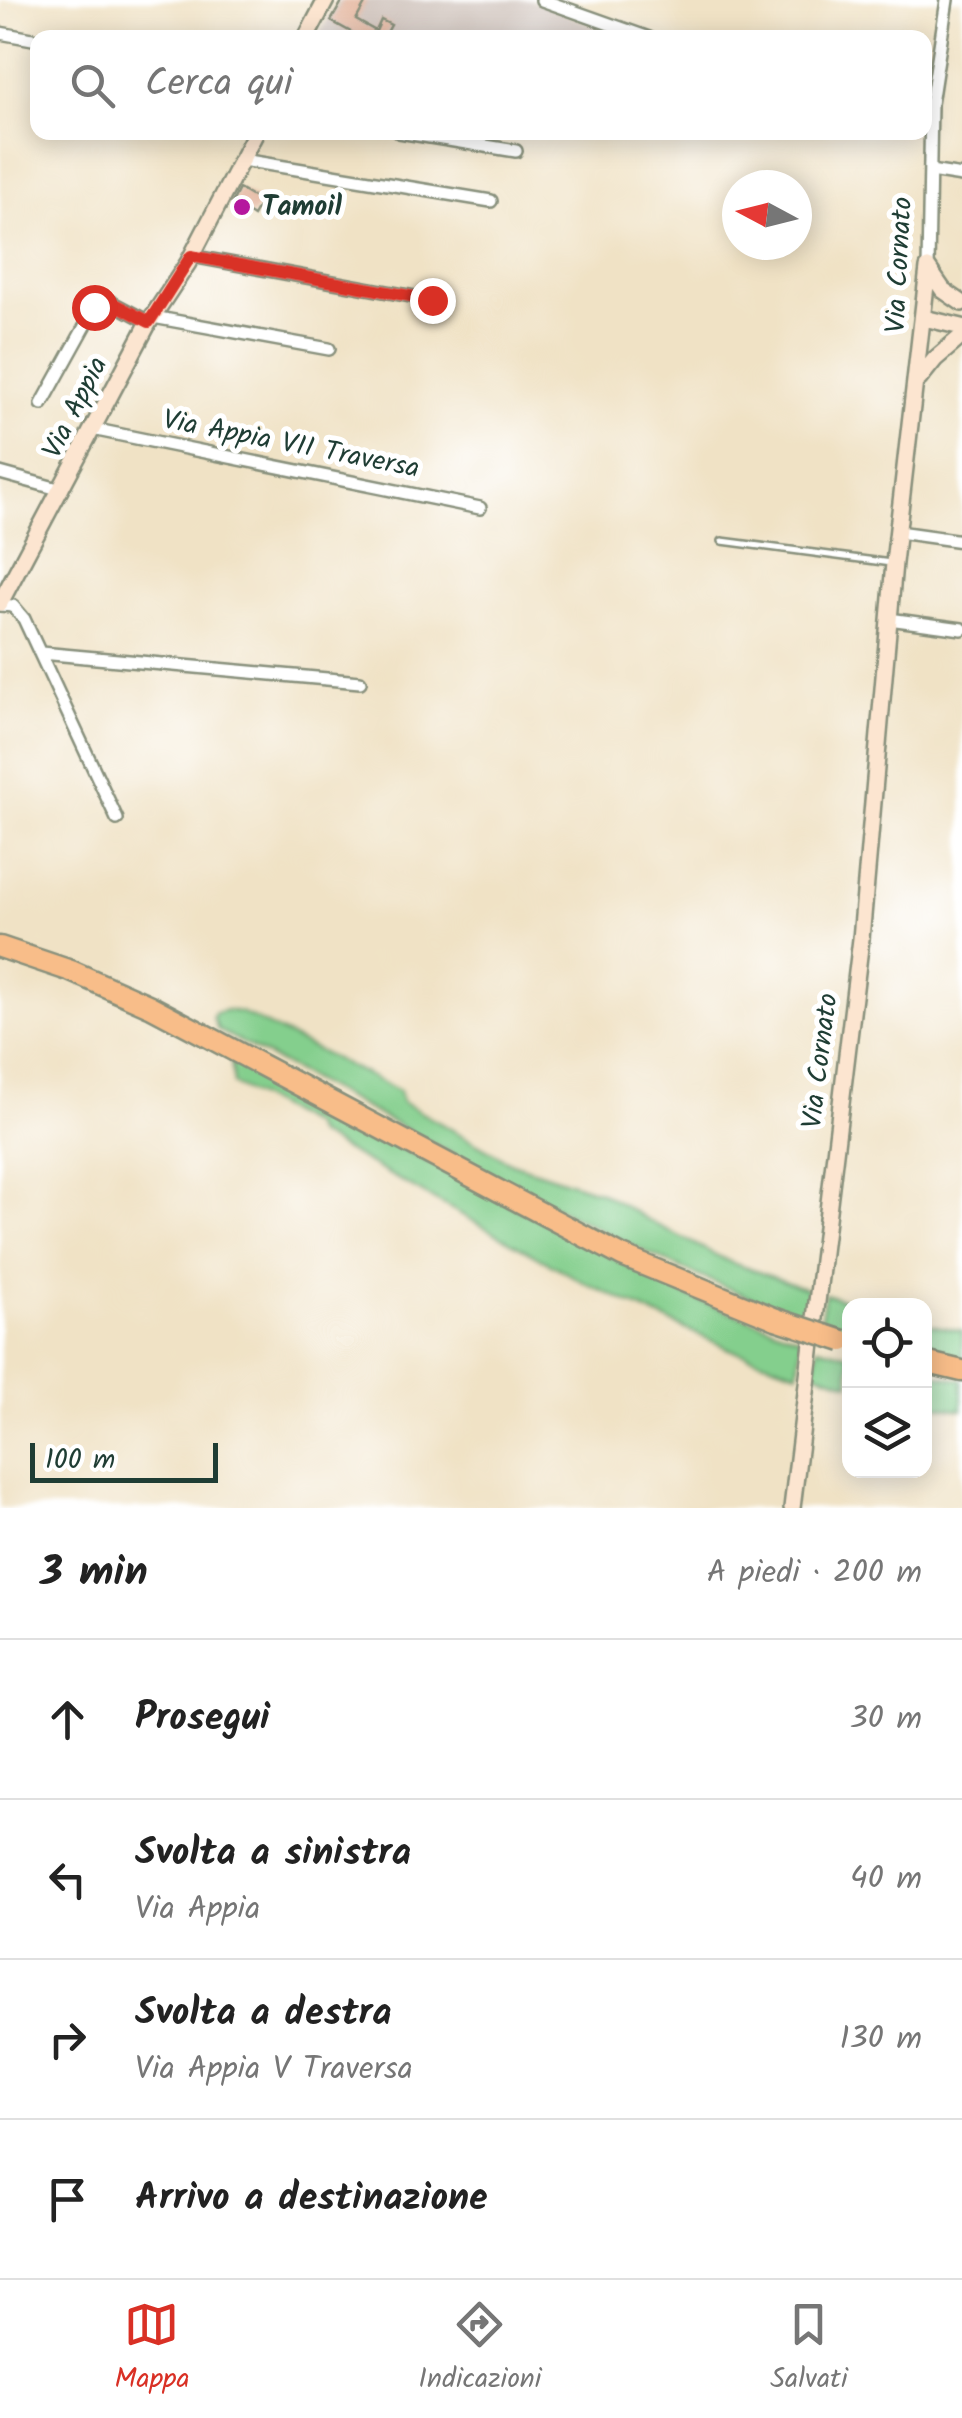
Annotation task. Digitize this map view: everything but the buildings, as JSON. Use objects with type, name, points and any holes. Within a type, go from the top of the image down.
[{"type":"highway","points":[[0,947],[71,971],[184,1024],[622,1256],[776,1320],[842,1341]]},
{"type":"highway","points":[[932,1364],[962,1370]]},
{"type":"street","points":[[310,30],[326,0]]},
{"type":"street","points":[[542,0],[627,30]]},
{"type":"street","name":"Via Cornato","points":[[932,83],[948,0]]},
{"type":"street","points":[[0,33],[30,39]]},
{"type":"street","name":"Via Appia","points":[[0,604],[92,428],[191,256],[252,140]]},
{"type":"street","points":[[448,140],[516,151]]},
{"type":"street","name":"Via Cornato","points":[[792,1508],[861,939],[894,563],[924,314],[929,140]]},
{"type":"street","points":[[242,160],[490,201]]},
{"type":"street","points":[[930,171],[962,176]]},
{"type":"street","points":[[191,256],[432,300]]},
{"type":"street","points":[[928,268],[962,306]]},
{"type":"street","points":[[42,404],[99,301],[109,301],[151,320],[329,350]]},
{"type":"street","points":[[924,314],[935,306],[962,306]]},
{"type":"street","points":[[924,314],[962,326]]},
{"type":"street","points":[[917,382],[935,359],[962,336]]},
{"type":"street","name":"Via Appia VII Traversa","points":[[92,428],[480,508]]},
{"type":"street","points":[[0,473],[62,490]]},
{"type":"street","points":[[898,532],[962,541]]},
{"type":"street","points":[[0,604],[13,606],[24,619],[116,819]]},
{"type":"street","points":[[889,619],[962,629]]},
{"type":"street","points":[[41,653],[360,682]]},
{"type":"lane","points":[[722,541],[894,563]]},
{"type":"shaded area","points":[[338,0],[531,0],[600,28],[599,30],[322,30]]},
{"type":"green space","points":[[227,1010],[240,1012],[399,1091],[402,1102],[512,1163],[600,1192],[732,1263],[810,1290],[805,1317],[734,1291],[630,1244],[218,1030],[213,1017]]},
{"type":"green space","points":[[231,1060],[689,1297],[802,1338],[798,1372],[732,1350],[587,1284],[316,1134],[311,1125],[234,1084]]},
{"type":"green space","points":[[825,1294],[842,1299],[842,1329],[820,1322]]},
{"type":"green space","points":[[932,1325],[962,1331],[962,1359],[932,1353]]},
{"type":"green space","points":[[818,1347],[842,1353],[842,1381],[814,1372]]},
{"type":"green space","points":[[932,1374],[962,1380],[962,1410],[932,1405]]},
{"type":"place","name":"Tamoil","points":[[242,207]]},
{"type":"route","points":[[94,307],[99,301],[109,301],[149,322],[191,256],[432,300]]}]
